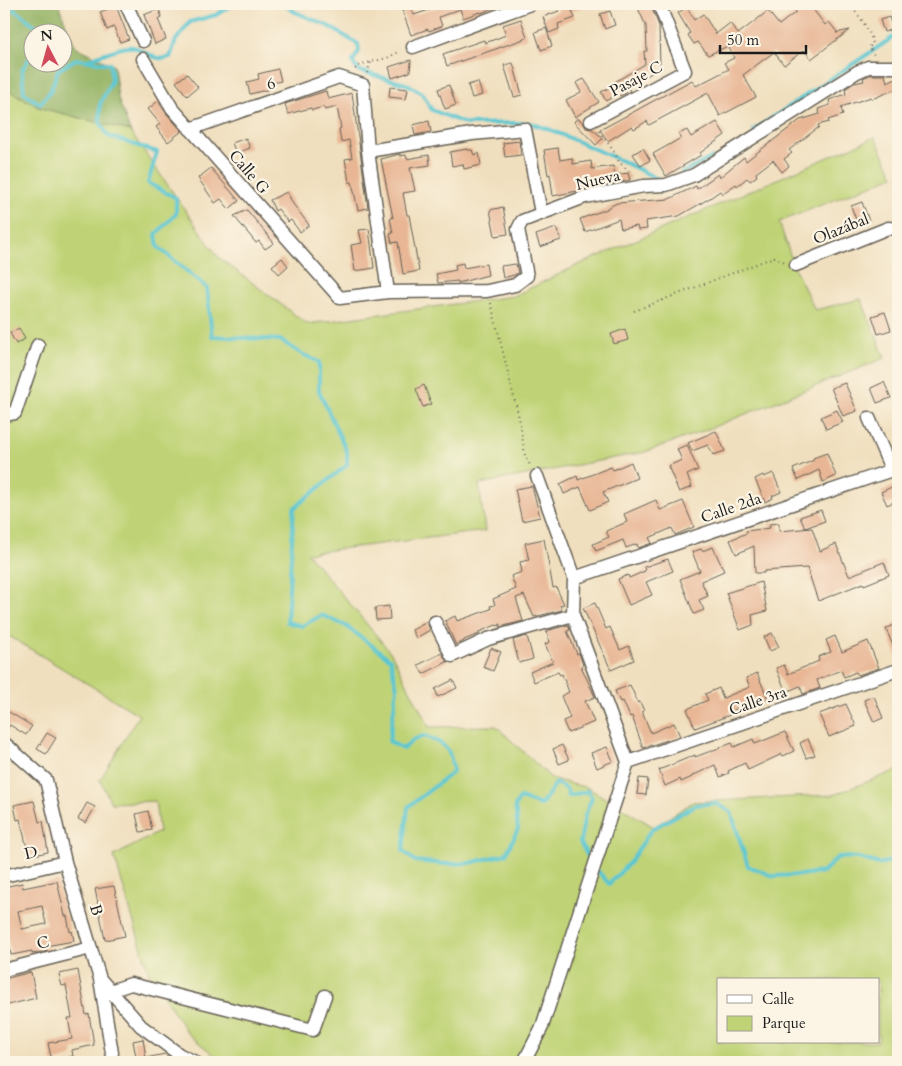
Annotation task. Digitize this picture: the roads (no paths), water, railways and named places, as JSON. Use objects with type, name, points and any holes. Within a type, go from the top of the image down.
[{"type":"street","points":[[126,4],[143,41]]},
{"type":"street","points":[[413,47],[530,4]]},
{"type":"street","name":"Pasaje C","points":[[592,121],[685,71],[659,4]]},
{"type":"street","name":"Calle G","points":[[143,58],[172,108],[340,298]]},
{"type":"street","name":"Nueva","points":[[340,298],[388,292],[487,290],[515,285],[527,276],[518,229],[522,221],[585,197],[644,186],[666,185],[694,175],[857,72],[868,67],[898,67]]},
{"type":"street","name":"6","points":[[190,129],[339,77],[363,84],[368,151]]},
{"type":"street","points":[[388,292],[368,151],[472,134],[525,129],[541,214]]},
{"type":"street","name":"Olazábal","points":[[796,264],[888,228],[898,229]]},
{"type":"street","points":[[4,415],[15,413],[38,345]]},
{"type":"street","points":[[869,418],[895,470]]},
{"type":"street","name":"Calle 2da","points":[[574,578],[895,470]]},
{"type":"street","points":[[524,1062],[542,1027],[628,762],[573,614],[574,578],[537,476]]},
{"type":"street","points":[[435,622],[452,656],[488,639],[573,614]]},
{"type":"street","name":"Calle 3ra","points":[[628,762],[898,670]]},
{"type":"street","name":"B","points":[[4,743],[46,780],[65,862],[100,979],[141,1026],[180,1055],[195,1062]]},
{"type":"street","name":"D","points":[[4,876],[65,862]]},
{"type":"street","name":"C","points":[[4,970],[91,948]]},
{"type":"street","points":[[100,979],[112,1053]]},
{"type":"street","points":[[110,990],[132,984],[313,1030],[324,996]]},
{"type":"waterway","points":[[7,4],[31,22]]},
{"type":"waterway","points":[[87,60],[110,51],[129,47],[160,58],[170,57],[176,40],[190,22],[216,15],[233,4]]},
{"type":"waterway","points":[[283,4],[295,12],[328,26],[358,44],[359,51],[353,61],[360,71],[409,85],[422,93],[432,110],[466,124],[530,123],[551,130],[622,161],[662,181]]},
{"type":"waterway","points":[[754,130],[898,34]]},
{"type":"waterway","points":[[72,61],[76,59],[110,64],[112,80],[100,104],[100,122],[108,136],[157,152],[148,183],[176,198],[176,214],[156,234],[158,247],[207,288],[212,336],[280,340],[319,362],[319,391],[347,452],[347,465],[294,508],[287,622],[302,626],[322,615],[346,626],[390,659],[397,688],[389,741],[403,749],[413,740],[424,736],[438,742],[449,752],[453,772],[408,807],[403,851],[415,861],[445,864],[470,863],[506,854],[518,829],[515,806],[520,798],[541,805],[556,783],[567,789],[568,796],[588,791],[592,798],[585,815],[580,842],[592,864]]},
{"type":"waterway","points":[[22,72],[24,93],[40,104],[51,90],[57,72]]},
{"type":"waterway","points":[[682,173],[711,158]]},
{"type":"waterway","points":[[597,870],[609,884],[630,862],[652,829],[696,805],[715,803],[731,812],[748,866],[773,876],[823,872],[838,857],[859,858],[879,864],[898,859]]}]
